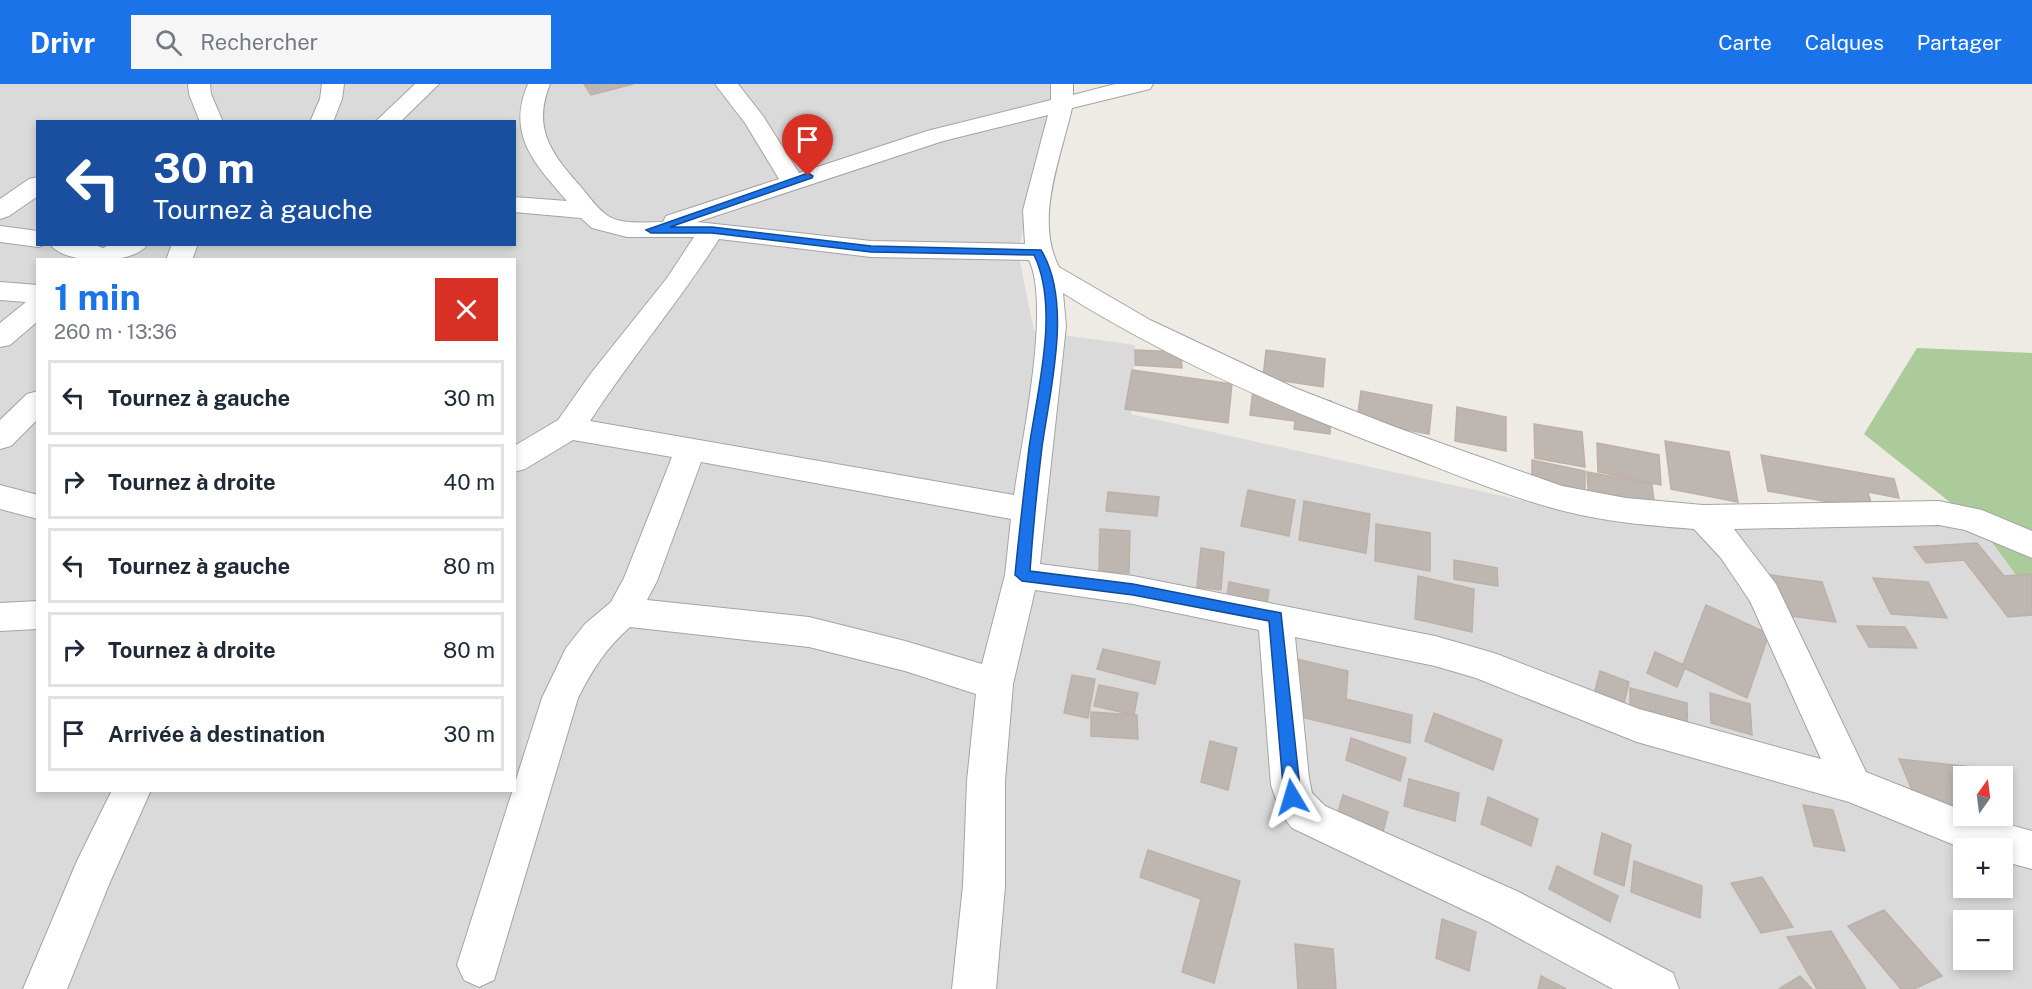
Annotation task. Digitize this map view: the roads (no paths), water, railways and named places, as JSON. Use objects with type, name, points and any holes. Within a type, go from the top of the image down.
[{"type":"street","points":[[199,84],[200,94],[211,120]]},
{"type":"street","points":[[322,120],[332,99],[333,84]]},
{"type":"street","points":[[388,120],[428,84]]},
{"type":"street","points":[[539,84],[529,108],[531,128],[538,147],[588,211],[601,223],[651,230],[712,230],[871,249],[1043,262],[1135,325],[1233,373],[1350,423],[1530,488],[1580,503],[1625,511],[1703,517],[1939,513],[1970,519],[2032,545]]},
{"type":"street","points":[[726,84],[755,121],[792,181]]},
{"type":"street","points":[[651,230],[792,181],[1062,93],[1142,84]]},
{"type":"street","points":[[974,989],[984,886],[986,782],[996,684],[1022,575],[1028,509],[1052,326],[1036,210],[1062,93]]},
{"type":"street","points":[[0,211],[36,185]]},
{"type":"street","points":[[516,204],[588,211]]},
{"type":"street","points":[[516,460],[569,428],[602,379],[677,284],[712,230]]},
{"type":"street","points":[[0,234],[36,239]]},
{"type":"street","points":[[68,246],[100,258],[130,246]]},
{"type":"street","points":[[0,291],[36,294]]},
{"type":"street","points":[[0,338],[36,308]]},
{"type":"street","points":[[0,438],[36,403]]},
{"type":"street","points":[[569,428],[763,460],[931,495],[1028,509]]},
{"type":"street","points":[[479,965],[560,698],[579,659],[598,634],[622,612],[654,548],[690,449]]},
{"type":"street","points":[[0,497],[36,506]]},
{"type":"street","points":[[1703,517],[1733,549],[1764,594],[1852,785]]},
{"type":"street","points":[[1022,575],[1133,590],[1276,617],[1435,651],[1481,664],[1637,725],[1852,785],[1971,833],[2032,850]]},
{"type":"street","points":[[622,612],[809,632],[905,656],[996,684]]},
{"type":"street","points":[[0,617],[36,615]]},
{"type":"street","points":[[1276,617],[1292,797],[1298,809],[1311,819],[1504,908],[1657,989]]},
{"type":"street","points":[[45,989],[92,875],[131,792]]}]
